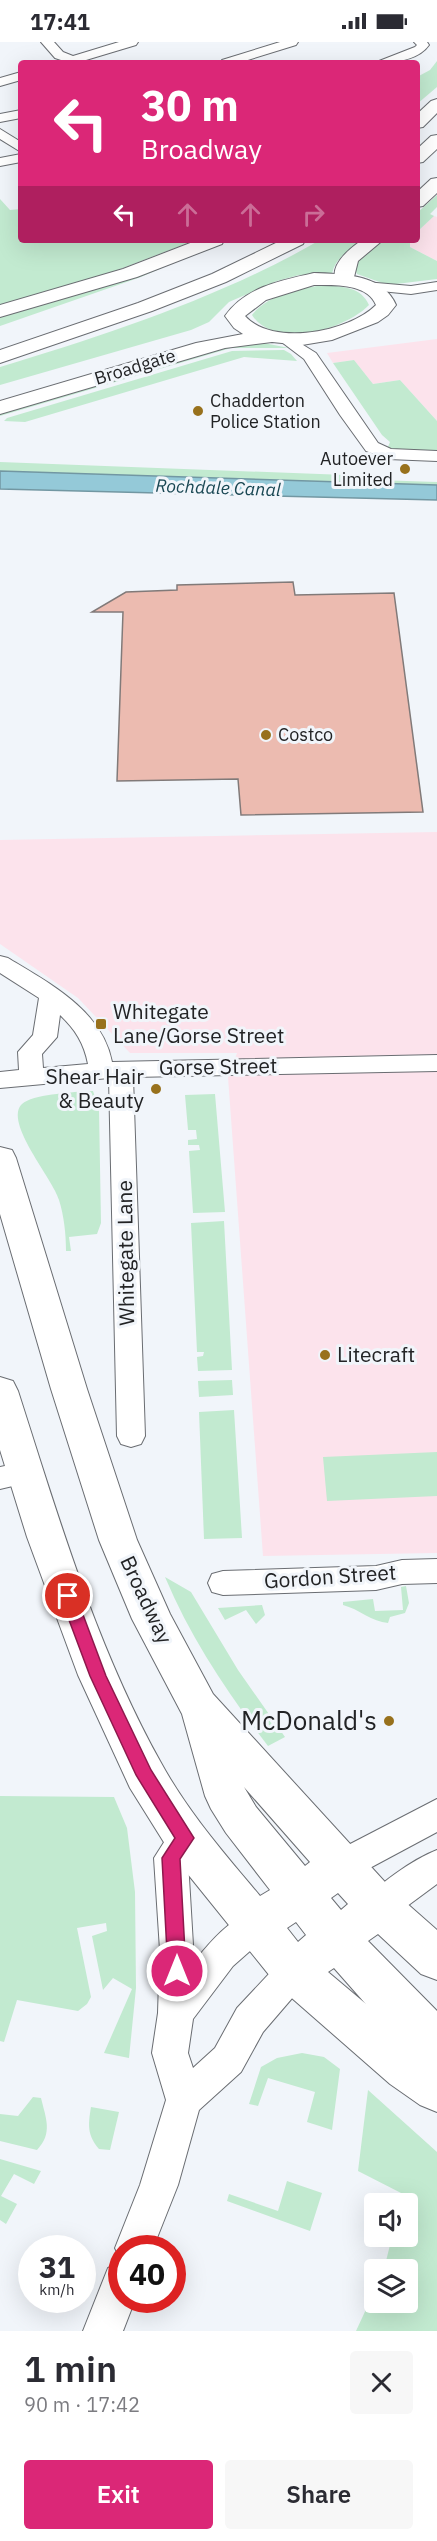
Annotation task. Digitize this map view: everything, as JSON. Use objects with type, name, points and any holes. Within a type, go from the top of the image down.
[{"type":"main road","points":[[420,155],[437,140]]},
{"type":"main road","points":[[420,199],[437,183]]},
{"type":"main road","points":[[0,357],[145,307],[219,278],[290,243]]},
{"type":"main road","points":[[345,281],[344,266],[348,260],[370,243]]},
{"type":"main road","points":[[117,297],[222,245]]},
{"type":"main road","points":[[0,311],[222,245]]},
{"type":"main road","name":"Broadgate","points":[[0,390],[198,334],[226,322],[249,302],[278,288],[314,279],[345,281],[364,286],[381,294],[386,304],[382,311],[336,334],[321,338],[225,342],[0,408]]},
{"type":"main road","name":"Broadgate","points":[[235,316],[247,329],[280,338]]},
{"type":"main road","name":"Broadway","points":[[0,1158],[69,1389],[118,1540],[152,1619],[199,1706],[341,1866],[379,1906],[437,1959]]},
{"type":"main road","points":[[0,1391],[12,1475],[46,1537],[98,1676],[145,1775],[185,1838],[294,1971],[406,2068],[437,2089]]},
{"type":"main road","points":[[199,1706],[226,1796],[241,1820],[336,1938],[380,1987],[437,2042]]},
{"type":"main road","points":[[255,1926],[341,1866]]},
{"type":"main road","points":[[294,1971],[379,1906]]},
{"type":"street","points":[[48,42],[65,60]]},
{"type":"street","points":[[74,60],[132,42]]},
{"type":"street","points":[[235,60],[292,42]]},
{"type":"street","points":[[389,60],[419,50],[421,44]]},
{"type":"street","points":[[0,82],[18,77]]},
{"type":"street","points":[[0,118],[18,115]]},
{"type":"street","points":[[0,133],[18,146]]},
{"type":"street","points":[[0,162],[18,159]]},
{"type":"street","name":"Broadgate","points":[[364,286],[411,290],[437,286]]},
{"type":"street","name":"Broadgate","points":[[386,304],[411,290]]},
{"type":"street","points":[[280,338],[310,356],[348,415],[372,447],[391,454],[437,456]]},
{"type":"street","points":[[310,356],[321,338]]},
{"type":"street","name":"Whitegate Lane","points":[[0,963],[51,996],[90,1031],[101,1057],[111,1070],[131,1436]]},
{"type":"street","points":[[31,1075],[30,1052],[45,1037],[51,996]]},
{"type":"street","name":"Gorse Street","points":[[0,1080],[31,1075],[111,1070],[437,1063]]},
{"type":"street","name":"Gordon Street","points":[[223,1583],[376,1578],[402,1572],[437,1571]]},
{"type":"street","points":[[341,1866],[407,1833],[437,1814]]},
{"type":"street","points":[[184,2100],[170,2053],[176,2013],[176,1932],[171,1858],[185,1838]]},
{"type":"street","points":[[379,1906],[437,1865]]},
{"type":"street","points":[[176,2013],[221,1955],[255,1926]]},
{"type":"street","points":[[139,2235],[159,2185],[184,2100],[228,2060],[250,2020],[294,1971]]},
{"type":"street","points":[[103,2331],[110,2313]]},
{"type":"shaded area","points":[[434,216],[437,217],[437,261],[410,247],[410,243],[420,243],[420,229]]},
{"type":"shaded area","points":[[437,339],[437,421],[400,380],[373,384],[354,360],[333,363],[327,353]]},
{"type":"shaded area","points":[[437,832],[437,1553],[263,1556],[228,1077],[237,1053],[130,1053],[78,998],[0,944],[0,840]]},
{"type":"green space","points":[[437,61],[437,87],[420,101],[420,75],[430,70]]},
{"type":"green space","points":[[437,195],[437,207],[430,214],[434,216],[420,229],[420,210]]},
{"type":"green space","points":[[0,199],[10,210],[18,209],[18,243],[188,243],[102,276],[0,305]]},
{"type":"green space","points":[[219,243],[141,277],[0,326],[0,315],[111,283]]},
{"type":"green space","points":[[314,243],[359,243],[340,259],[332,275],[299,275],[277,281],[229,302],[209,322],[191,330],[0,385],[0,367],[123,328],[205,296]]},
{"type":"green space","points":[[380,243],[410,243],[410,247],[437,261],[437,279],[388,285],[357,274],[354,267]]},
{"type":"green space","points":[[326,285],[357,291],[369,305],[344,322],[310,332],[292,334],[276,332],[262,326],[252,315],[276,297],[296,290]]},
{"type":"green space","points":[[264,343],[289,348],[231,348],[0,416],[0,413],[213,349]]},
{"type":"green space","points":[[284,350],[297,361],[244,357],[25,422],[4,421],[7,418],[232,351]]},
{"type":"green space","points":[[354,360],[373,384],[400,380],[437,421],[437,452],[397,451],[388,447],[390,442],[382,435],[333,363]]},
{"type":"green space","points":[[0,462],[372,476],[376,480],[437,482],[437,485],[0,471]]},
{"type":"green space","points":[[93,1091],[99,1109],[101,1223],[97,1234],[69,1237],[71,1251],[66,1251],[59,1200],[24,1137],[19,1124],[18,1112],[22,1104],[34,1098]]},
{"type":"green space","points":[[215,1094],[225,1212],[193,1213],[189,1151],[200,1150],[199,1145],[188,1145],[188,1140],[197,1139],[196,1130],[188,1130],[185,1095]]},
{"type":"green space","points":[[224,1221],[232,1370],[198,1371],[197,1357],[203,1356],[204,1352],[197,1352],[191,1223]]},
{"type":"green space","points":[[232,1380],[233,1395],[199,1397],[198,1381]]},
{"type":"green space","points":[[234,1410],[242,1538],[204,1539],[199,1412]]},
{"type":"green space","points":[[437,1452],[437,1496],[327,1501],[323,1457]]},
{"type":"green space","points":[[165,1577],[191,1592],[238,1670],[285,1737],[268,1746],[198,1644]]},
{"type":"green space","points":[[406,1586],[409,1603],[405,1613],[390,1617],[388,1623],[343,1605],[343,1602],[373,1599],[375,1611],[403,1610],[401,1587]]},
{"type":"green space","points":[[262,1605],[265,1615],[256,1624],[246,1610],[225,1620],[218,1608]]},
{"type":"green space","points":[[0,1796],[114,1797],[127,1828],[135,1892],[136,1988],[129,2058],[104,2053],[132,1989],[113,1978],[103,1990],[92,1936],[107,1931],[106,1923],[77,1928],[91,1997],[87,2004],[78,2011],[17,2000],[4,2042],[0,2041]]},
{"type":"green space","points":[[302,2053],[324,2057],[340,2069],[332,2130],[307,2122],[315,2092],[268,2078],[258,2106],[249,2104],[261,2067],[277,2058]]},
{"type":"green space","points":[[368,2090],[437,2152],[437,2331],[356,2331],[364,2313],[418,2313],[418,2259],[386,2259],[390,2247],[418,2247],[418,2193],[401,2193],[358,2171]]},
{"type":"green space","points":[[33,2097],[41,2098],[46,2119],[47,2132],[42,2144],[37,2150],[0,2141],[0,2114],[18,2116]]},
{"type":"green space","points":[[91,2107],[119,2112],[110,2150],[99,2149],[92,2139],[89,2125]]},
{"type":"green space","points":[[0,2159],[41,2171],[34,2184],[14,2174],[1,2196],[17,2204],[6,2224],[0,2220]]},
{"type":"green space","points":[[287,2181],[322,2193],[310,2231],[227,2201],[229,2194],[278,2211]]},
{"type":"water","name":"Rochdale Canal","points":[[0,471],[437,485],[437,500],[0,489]]},
{"type":"building","name":"Costco","points":[[293,582],[295,595],[394,593],[423,812],[241,815],[238,779],[117,781],[123,612],[92,612],[126,592],[177,590],[177,585]]},
{"type":"place","name":"Chadderton Police Station","points":[[198,411]]},
{"type":"place","name":"Autoever Limited","points":[[405,469]]},
{"type":"place","name":"Costco","points":[[266,735]]},
{"type":"place","name":"Whitegate Lane/Gorse Street","points":[[101,1024]]},
{"type":"place","name":"Shear Hair & Beauty","points":[[156,1089]]},
{"type":"place","name":"Litecraft","points":[[325,1355]]},
{"type":"place","name":"McDonald's","points":[[389,1721]]},
{"type":"route","points":[[68,1596],[98,1676],[145,1775],[185,1838],[171,1858],[177,1971]]}]
